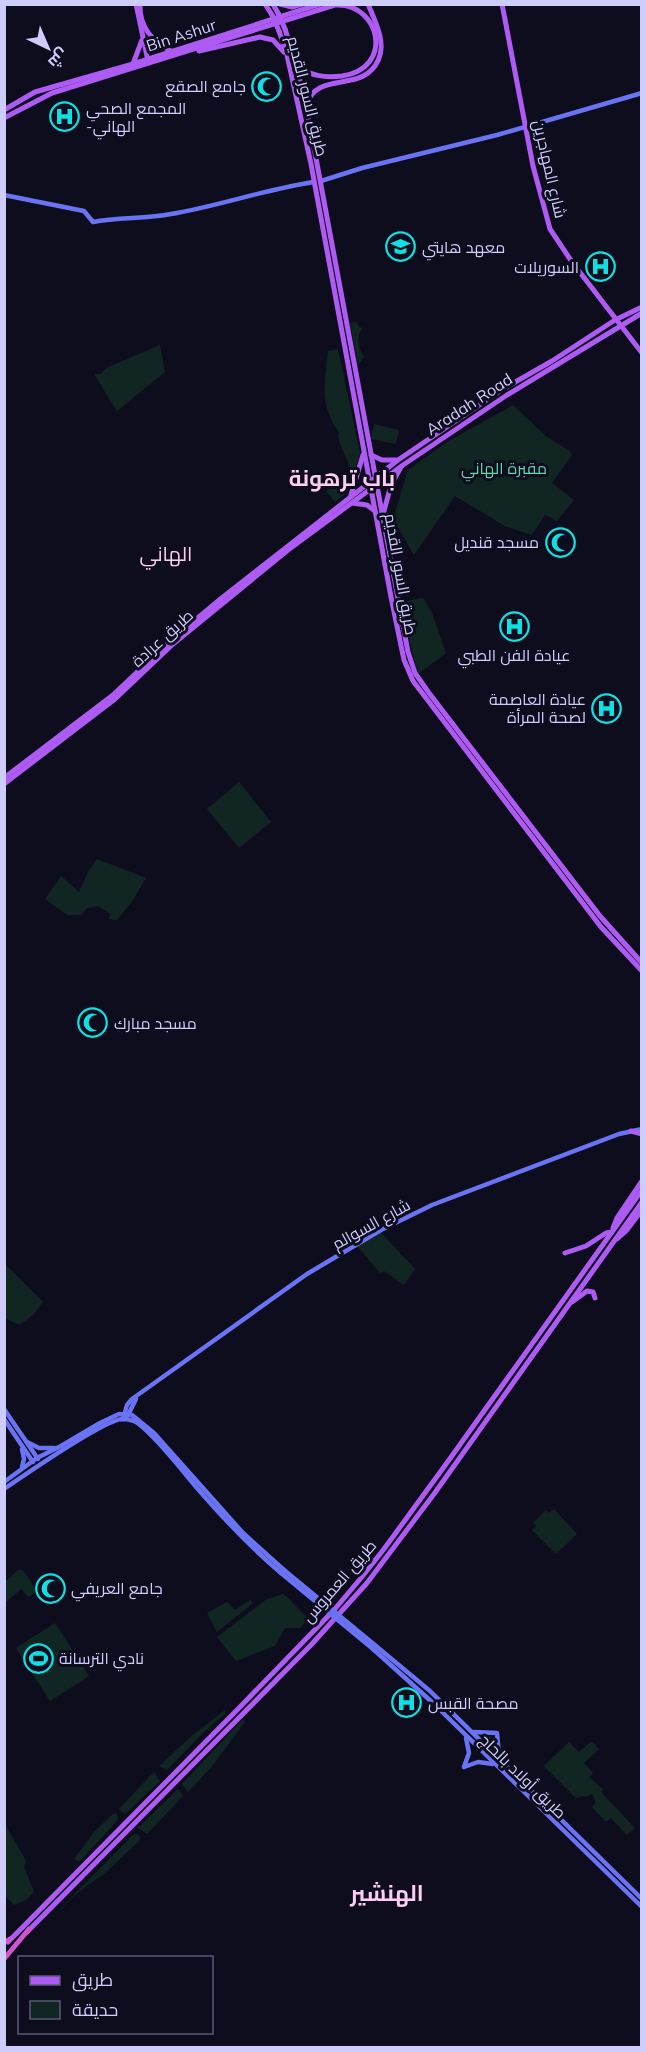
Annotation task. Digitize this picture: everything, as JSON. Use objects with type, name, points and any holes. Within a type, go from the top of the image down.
[{"type":"highway","points":[[4,1959],[29,1929]]},
{"type":"main road","points":[[138,4],[148,62]]},
{"type":"main road","points":[[138,4],[140,19],[149,36],[173,52]]},
{"type":"main road","name":"طريق السور القديم","points":[[265,4],[275,14]]},
{"type":"main road","name":"طريق السور القديم","points":[[273,4],[297,67],[306,107],[331,251],[371,455],[376,512],[402,654],[410,676],[587,904],[642,963]]},
{"type":"main road","points":[[280,4],[292,7],[303,4]]},
{"type":"main road","name":"Bin Ashur","points":[[51,90],[134,64],[148,62],[320,4]]},
{"type":"main road","points":[[306,107],[315,90],[322,86],[356,80],[365,76],[379,60],[382,47],[381,37],[368,4]]},
{"type":"main road","name":"شارع المهاجرين","points":[[502,4],[533,166],[550,229],[617,323],[642,353]]},
{"type":"main road","points":[[168,57],[336,5],[353,7],[367,18],[376,49],[374,57],[360,71],[336,77],[312,75],[297,67]]},
{"type":"main road","name":"طريق السور القديم","points":[[282,30],[318,181]]},
{"type":"main road","points":[[4,110],[35,92],[51,90],[168,57],[265,37],[273,39],[288,62]]},
{"type":"main road","points":[[134,64],[143,38]]},
{"type":"main road","points":[[4,118],[51,90]]},
{"type":"main road","points":[[4,195],[84,211],[93,222],[114,218],[169,215],[425,154],[642,93]]},
{"type":"main road","name":"طريق السور القديم","points":[[331,251],[364,451],[373,479]]},
{"type":"main road","points":[[617,323],[642,307]]},
{"type":"main road","points":[[617,323],[642,313]]},
{"type":"main road","name":"Aradah Road","points":[[337,511],[351,495],[398,460],[503,389],[617,323]]},
{"type":"main road","name":"Aradah Road","points":[[337,511],[352,503],[507,394],[591,345],[617,323]]},
{"type":"main road","points":[[351,495],[364,451]]},
{"type":"main road","points":[[371,455],[382,460],[398,460]]},
{"type":"main road","points":[[383,516],[391,485],[403,465]]},
{"type":"main road","name":"طريق السور القديم","points":[[374,486],[383,516],[408,652],[418,678],[587,904],[605,932],[642,971]]},
{"type":"main road","points":[[352,503],[363,504],[376,512]]},
{"type":"main road","name":"طريق عرادة","points":[[4,778],[113,695],[170,641],[282,549],[337,511]]},
{"type":"main road","name":"طريق عرادة","points":[[4,784],[115,699],[200,621],[337,511]]},
{"type":"main road","name":"شارع السوالم","points":[[109,1418],[307,1274],[381,1230],[432,1205],[631,1131],[642,1129]]},
{"type":"main road","points":[[631,1131],[642,1134]]},
{"type":"main road","points":[[565,1253],[586,1246],[613,1231],[617,1218],[642,1181]]},
{"type":"main road","name":"طريق العمروس","points":[[6,1943],[334,1610],[384,1549],[642,1190]]},
{"type":"main road","name":"طريق العمروس","points":[[4,1954],[341,1613],[392,1552],[642,1202]]},
{"type":"main road","points":[[611,1244],[626,1232],[642,1210]]},
{"type":"main road","points":[[566,1307],[587,1291],[592,1292],[595,1298]]},
{"type":"main road","points":[[4,1489],[38,1465],[102,1426],[125,1416],[131,1402]]},
{"type":"main road","points":[[131,1402],[140,1420],[156,1439]]},
{"type":"main road","points":[[4,1409],[21,1440],[24,1459],[21,1468],[15,1474]]},
{"type":"main road","points":[[125,1416],[138,1423],[156,1439]]},
{"type":"main road","points":[[4,1482],[34,1459],[109,1418],[125,1416],[140,1420]]},
{"type":"main road","points":[[4,1419],[38,1465]]},
{"type":"main road","name":"طريق أولاد بالحاج","points":[[156,1439],[282,1572],[418,1679],[642,1899]]},
{"type":"main road","points":[[21,1440],[39,1448],[51,1449],[61,1446]]},
{"type":"main road","name":"طريق أولاد بالحاج","points":[[375,1647],[642,1907]]},
{"type":"main road","points":[[472,1731],[497,1733],[500,1758]]},
{"type":"main road","points":[[466,1737],[469,1752],[464,1767],[478,1762],[494,1764]]},
{"type":"green space","points":[[357,322],[360,328],[363,327],[359,334],[359,342],[364,357],[358,365],[350,323]]},
{"type":"green space","points":[[160,345],[165,372],[117,411],[94,374],[101,374],[106,368]]},
{"type":"green space","points":[[338,349],[360,453],[348,492],[335,502],[326,491],[350,474],[339,440],[339,432],[328,413],[325,393],[328,351]]},
{"type":"green space","name":"مقبرة الهاني","points":[[513,405],[547,437],[570,451],[572,455],[552,483],[574,500],[557,521],[545,515],[532,535],[505,526],[455,496],[414,555],[393,519],[408,470],[447,442]]},
{"type":"green space","points":[[374,424],[399,430],[396,444],[371,439]]},
{"type":"green space","points":[[423,598],[432,613],[446,653],[418,674],[401,607],[406,601]]},
{"type":"green space","points":[[239,782],[271,822],[239,848],[207,809]]},
{"type":"green space","points":[[97,859],[146,878],[133,900],[117,920],[109,919],[110,914],[98,906],[87,908],[81,915],[67,915],[45,899],[61,876],[79,892]]},
{"type":"green space","points":[[381,1233],[415,1269],[404,1285],[384,1271],[380,1273],[357,1246]]},
{"type":"green space","points":[[5,1264],[43,1302],[33,1315],[20,1325],[5,1318]]},
{"type":"green space","points":[[554,1509],[577,1534],[556,1554],[532,1530],[536,1526],[533,1523],[546,1510],[549,1513]]},
{"type":"green space","points":[[18,1570],[24,1572],[36,1591],[29,1597],[21,1589],[5,1603],[5,1582]]},
{"type":"green space","points":[[283,1594],[308,1618],[300,1628],[285,1628],[275,1646],[236,1661],[217,1637],[267,1599]]},
{"type":"green space","points":[[250,1600],[253,1603],[217,1632],[207,1613],[227,1602],[235,1610]]},
{"type":"green space","points":[[55,1623],[89,1676],[50,1701],[16,1648]]},
{"type":"green space","points":[[225,1710],[225,1714],[167,1770],[159,1766],[194,1734]]},
{"type":"green space","points":[[243,1719],[245,1722],[213,1765],[188,1792],[182,1784]]},
{"type":"green space","points":[[592,1741],[599,1749],[584,1763],[593,1773],[589,1777],[603,1789],[602,1793],[635,1828],[627,1835],[611,1818],[606,1822],[592,1807],[596,1802],[592,1794],[576,1798],[544,1766],[569,1742],[579,1752]]},
{"type":"green space","points":[[154,1772],[160,1781],[125,1814],[119,1809]]},
{"type":"green space","points":[[178,1789],[183,1796],[147,1834],[138,1828]]},
{"type":"green space","points":[[117,1813],[116,1822],[79,1862],[74,1859],[94,1832]]},
{"type":"green space","points":[[5,1824],[26,1861],[24,1867],[34,1892],[26,1900],[14,1905],[5,1895]]},
{"type":"green space","points":[[137,1834],[140,1840],[49,1920],[133,1835]]},
{"type":"place","name":"جامع الصقع","points":[[267,86]]},
{"type":"place","name":"المجمع الصحي -الهاني","points":[[65,117]]},
{"type":"place","name":"معهد هايتي","points":[[401,247]]},
{"type":"place","name":"السوريلات","points":[[600,267]]},
{"type":"place","name":"مسجد قنديل","points":[[560,542]]},
{"type":"place","name":"عيادة الفن الطبي","points":[[514,627]]},
{"type":"place","name":"عيادة العاصمة لصحة المرأة","points":[[607,708]]},
{"type":"place","name":"مسجد مبارك","points":[[93,1023]]},
{"type":"place","name":"جامع العريفي","points":[[50,1588]]},
{"type":"place","name":"نادي الترسانة","points":[[38,1658]]},
{"type":"place","name":"مصحة القبس","points":[[407,1703]]},
{"type":"district","name":"باب ترهونة","points":[[342,478]]},
{"type":"district","name":"الهاني","points":[[166,554]]},
{"type":"district","name":"الهنشير","points":[[387,1893]]}]
